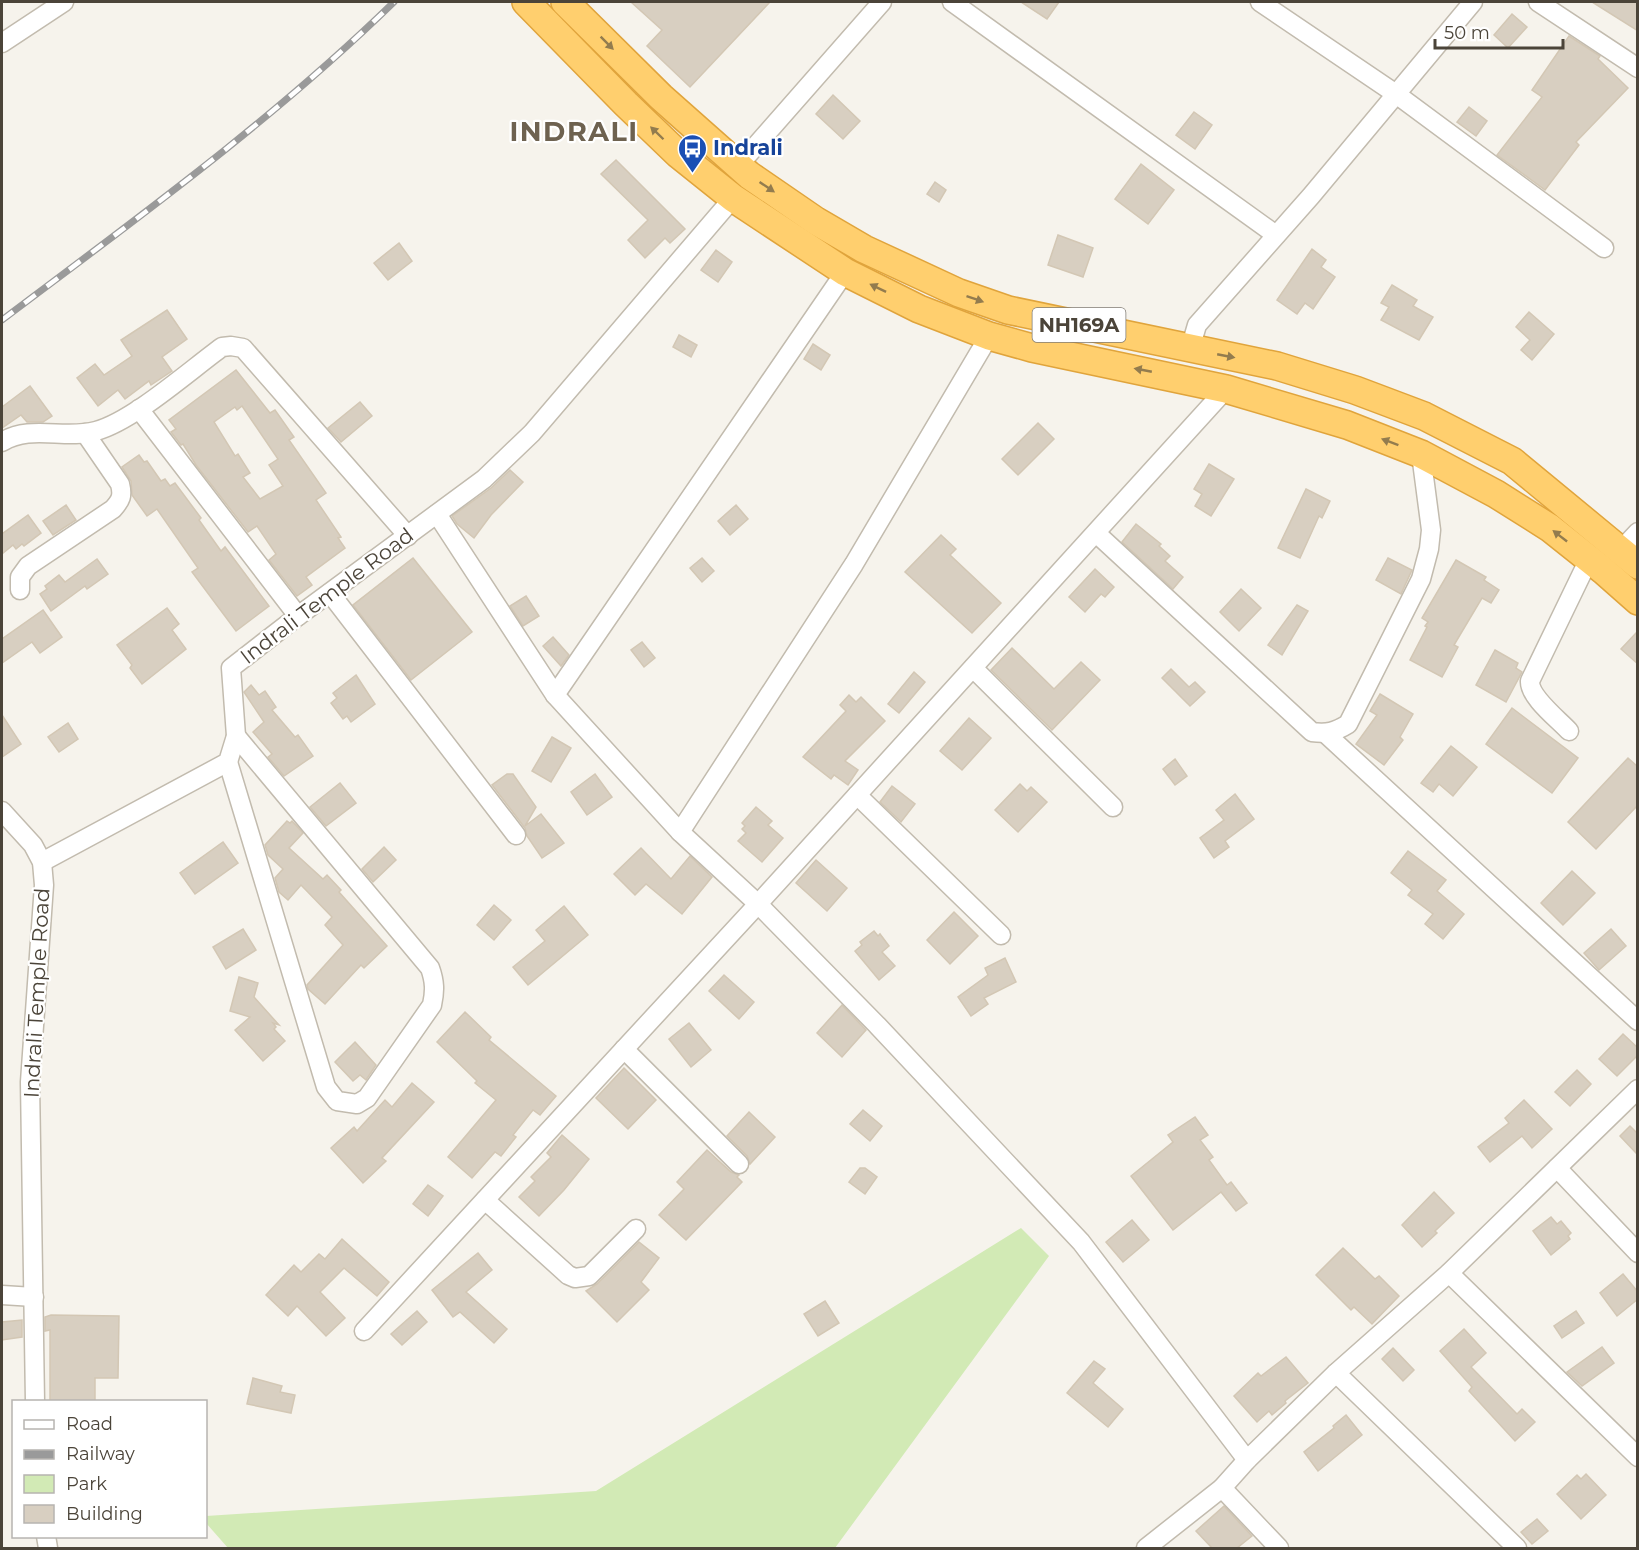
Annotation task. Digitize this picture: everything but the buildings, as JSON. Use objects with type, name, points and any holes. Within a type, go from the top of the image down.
[{"type":"highway","name":"NH169A","points":[[526,2],[678,154],[733,198],[845,272],[919,309],[989,336],[1032,348],[1226,388],[1347,425],[1421,454],[1496,494],[1550,528],[1638,601]]},
{"type":"highway","name":"NH169A","points":[[565,2],[661,97],[738,166],[816,221],[864,249],[930,281],[1008,310],[1277,366],[1355,390],[1424,416],[1512,461],[1632,549]]},
{"type":"highway","points":[[919,309],[930,281]]},
{"type":"street","points":[[4,34],[64,2]]},
{"type":"street","points":[[738,166],[882,2]]},
{"type":"street","points":[[952,2],[1276,235]]},
{"type":"street","points":[[1260,2],[1396,94],[1604,248]]},
{"type":"street","points":[[1190,349],[1197,325],[1473,2]]},
{"type":"street","points":[[1538,2],[1638,68]]},
{"type":"street","name":"Indrali Temple Road","points":[[35,1400],[30,1082],[44,885],[42,862],[228,762],[236,736],[231,668],[484,479],[532,433],[733,198]]},
{"type":"street","points":[[555,695],[845,272]]},
{"type":"street","points":[[680,832],[854,564],[989,336]]},
{"type":"street","points":[[2,442],[20,433],[85,433],[103,429],[139,410],[222,347],[243,348],[408,536]]},
{"type":"street","points":[[364,1331],[758,904],[1226,388]]},
{"type":"street","points":[[139,410],[298,616]]},
{"type":"street","points":[[20,590],[20,577],[28,566],[114,509],[121,501],[120,484],[85,433]]},
{"type":"street","points":[[1096,532],[1312,732],[1326,734],[1348,724],[1420,579],[1429,549],[1431,530],[1421,454]]},
{"type":"street","points":[[437,514],[555,695],[680,832],[758,904],[877,1025],[1081,1242],[1247,1460]]},
{"type":"street","points":[[1569,731],[1536,696],[1530,686],[1530,681],[1589,559]]},
{"type":"street","points":[[330,593],[516,835]]},
{"type":"street","points":[[973,668],[1113,807]]},
{"type":"street","points":[[1326,734],[1638,1021]]},
{"type":"street","points":[[228,762],[326,1087],[337,1101],[357,1104],[367,1098],[432,1005],[435,990],[434,979],[430,968],[236,736]]},
{"type":"street","points":[[857,795],[1001,935]]},
{"type":"street","points":[[2,811],[33,846],[42,862]]},
{"type":"street","points":[[624,1049],[739,1164]]},
{"type":"street","points":[[1146,1548],[1222,1488],[1247,1460],[1336,1373],[1449,1273],[1638,1089]]},
{"type":"street","points":[[1557,1168],[1638,1253]]},
{"type":"street","points":[[485,1200],[568,1275],[575,1278],[589,1276],[636,1229]]},
{"type":"street","points":[[1449,1273],[1638,1457]]},
{"type":"street","points":[[2,1295],[33,1297]]},
{"type":"street","points":[[1336,1373],[1517,1548]]},
{"type":"street","points":[[1222,1488],[1280,1548]]},
{"type":"green space","points":[[1021,1228],[1049,1256],[835,1548],[228,1548],[207,1524],[207,1516],[596,1491]]},
{"type":"railway","points":[[2,320],[252,128],[301,87],[394,2]]},
{"type":"place","name":"Indrali","points":[[692,174]]},
{"type":"district","name":"INDRALI","points":[[574,132]]}]
